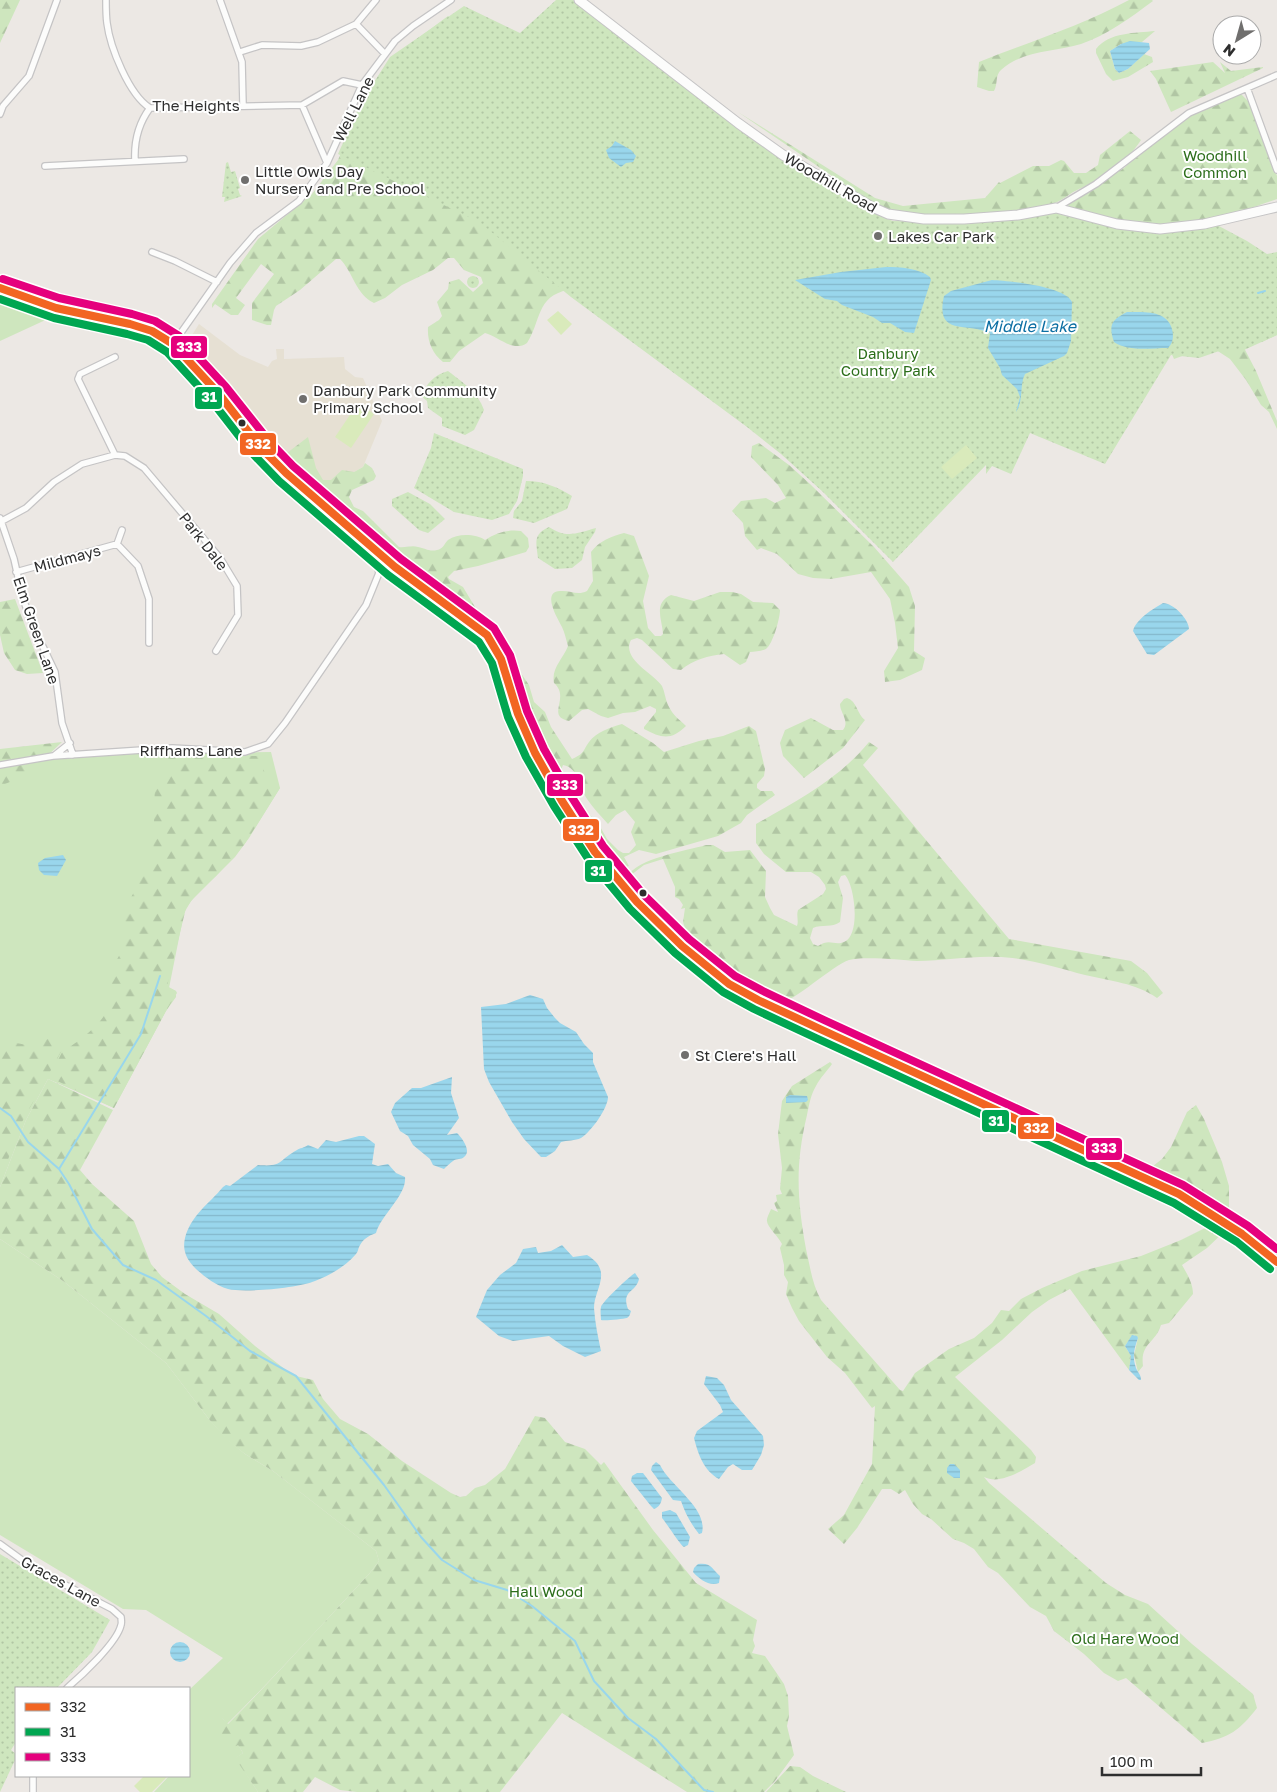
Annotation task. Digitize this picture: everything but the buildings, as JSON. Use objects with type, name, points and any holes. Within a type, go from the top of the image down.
[{"type":"main road","points":[[0,288],[56,308],[130,324],[152,331],[172,344],[218,394],[261,448],[286,472],[395,567],[487,635],[501,659],[518,714],[535,753],[562,801],[595,852],[637,902],[682,946],[729,984],[796,1018],[1179,1194],[1269,1254],[1277,1262]]},
{"type":"street","points":[[0,114],[3,106],[29,76],[58,0]]},
{"type":"street","name":"The Heights","points":[[106,0],[107,23],[112,44],[131,86],[142,103],[150,108],[302,105],[343,81],[362,85]]},
{"type":"street","points":[[220,0],[240,52],[243,106]]},
{"type":"street","points":[[240,52],[262,45],[301,46],[318,42],[356,24],[376,0]]},
{"type":"street","name":"Well Lane","points":[[172,344],[256,232],[299,201],[327,163],[362,85],[395,41],[451,0]]},
{"type":"street","name":"Woodhill Road","points":[[579,0],[738,124],[783,155],[872,207],[904,217],[964,219],[1018,215],[1056,208],[1116,224],[1160,229],[1204,224],[1277,207]]},
{"type":"street","points":[[356,24],[385,54]]},
{"type":"street","points":[[1056,208],[1096,184],[1189,114],[1277,75]]},
{"type":"street","points":[[1247,88],[1277,170]]},
{"type":"street","points":[[302,105],[327,163]]},
{"type":"street","points":[[135,161],[136,140],[141,124],[150,108]]},
{"type":"street","points":[[45,166],[184,159]]},
{"type":"street","points":[[152,252],[217,282]]},
{"type":"street","points":[[1,520],[26,508],[54,482],[82,464],[115,455],[78,379],[80,374],[115,357]]},
{"type":"street","name":"Park Dale","points":[[115,455],[126,456],[144,468],[220,558],[237,586],[238,615],[216,651]]},
{"type":"street","name":"Elm Green Lane","points":[[1,520],[14,559],[23,599],[34,628],[55,672],[62,723],[73,755]]},
{"type":"street","name":"Mildmays","points":[[117,544],[122,530]]},
{"type":"street","name":"Mildmays","points":[[16,572],[117,544]]},
{"type":"street","name":"Mildmays","points":[[117,544],[138,566],[149,599],[148,643]]},
{"type":"street","points":[[373,548],[379,574],[395,567]]},
{"type":"street","name":"Riffhams Lane","points":[[0,765],[53,756],[172,748],[245,752],[268,744],[366,605],[379,574]]},
{"type":"street","points":[[53,756],[70,743]]},
{"type":"street","name":"Graces Lane","points":[[0,1544],[22,1560],[112,1609],[121,1617],[122,1625],[114,1638],[88,1670],[68,1687]]},
{"type":"street","points":[[33,1777],[33,1792]]},
{"type":"shaded area","name":"Danbury Park Community Primary School","points":[[199,324],[240,355],[268,367],[272,361],[277,359],[276,349],[284,349],[284,359],[344,357],[345,369],[355,377],[363,378],[382,421],[363,467],[354,472],[333,493],[281,449],[266,433],[252,424],[187,343]]},
{"type":"green space","points":[[0,0],[20,0],[0,43]]},
{"type":"green space","name":"Danbury Country Park","points":[[556,0],[573,0],[741,131],[842,196],[884,218],[893,221],[941,222],[1056,211],[1116,228],[1142,232],[1166,233],[1217,225],[1267,254],[1277,252],[1277,335],[1244,350],[1225,349],[1199,358],[1171,355],[1105,464],[1030,433],[1011,474],[992,466],[986,474],[986,465],[893,562],[823,492],[781,454],[571,297],[479,222],[338,154],[361,103],[390,57],[464,6],[520,33]]},
{"type":"green space","points":[[1129,0],[1153,1],[1118,26],[1091,40],[1071,47],[1029,55],[1009,63],[999,72],[994,91],[977,87],[979,62],[1074,26]]},
{"type":"green space","points":[[448,16],[522,70],[568,290],[558,293],[545,304],[527,343],[522,346],[511,345],[485,333],[459,351],[450,362],[443,362],[436,355],[429,342],[428,327],[442,316],[437,302],[448,289],[449,282],[459,279],[473,292],[483,283],[481,277],[464,270],[454,258],[448,258],[433,270],[402,285],[385,298],[374,303],[363,295],[344,264],[340,259],[336,259],[300,290],[276,306],[271,325],[252,320],[252,303],[274,274],[261,264],[236,298],[245,305],[238,315],[231,315],[215,304],[212,308],[212,304],[258,239],[312,194],[338,160],[368,91],[390,59]]},
{"type":"green space","points":[[1155,31],[1142,42],[1121,44],[1110,51],[1115,69],[1119,73],[1128,69],[1144,54],[1152,57],[1153,62],[1128,77],[1113,81],[1106,74],[1096,53],[1096,49],[1101,43],[1115,36]]},
{"type":"green space","points":[[1212,62],[1212,65],[1216,65],[1225,73],[1221,65],[1231,71],[1263,67],[1171,112],[1156,79],[1150,71]]},
{"type":"green space","name":"Woodhill Common","points":[[1241,94],[1250,103],[1277,176],[1277,199],[1199,222],[1166,226],[1130,223],[1068,207],[1069,203],[1124,168],[1163,133],[1199,110]]},
{"type":"green space","points":[[738,112],[875,198],[903,206],[985,198],[999,182],[1033,166],[1049,166],[1061,160],[1074,173],[1086,173],[1098,165],[1100,155],[1130,131],[1141,140],[1114,169],[1052,204],[1034,209],[992,214],[904,214],[885,212]]},
{"type":"green space","points":[[228,162],[231,172],[235,171],[240,188],[238,189],[242,196],[224,202],[225,197],[222,197],[226,163]]},
{"type":"green space","points":[[471,276],[475,276],[479,282],[475,288],[471,288],[467,284],[467,280]]},
{"type":"green space","points":[[1276,287],[1277,335],[1262,342],[1253,339],[1241,342],[1256,371],[1277,421],[1277,429],[1269,412],[1261,405],[1246,380],[1230,359],[1210,346],[1174,359],[1171,352]]},
{"type":"green space","points":[[0,293],[52,315],[52,317],[0,341]]},
{"type":"green space","points":[[558,311],[572,324],[561,335],[547,320]]},
{"type":"green space","points":[[448,371],[474,393],[484,410],[474,430],[465,435],[442,426],[442,418],[428,408],[427,401],[421,396],[432,380]]},
{"type":"green space","points":[[358,403],[374,414],[351,448],[335,437]]},
{"type":"green space","points":[[434,433],[523,469],[517,501],[509,514],[492,520],[454,512],[414,488],[431,448]]},
{"type":"green space","points":[[308,437],[316,468],[323,480],[331,480],[342,470],[354,472],[363,467],[365,463],[372,468],[376,476],[374,480],[352,490],[349,497],[354,507],[363,511],[399,547],[416,546],[434,550],[441,549],[448,540],[457,536],[472,536],[485,540],[502,532],[521,531],[528,538],[529,547],[526,552],[454,571],[448,577],[463,587],[478,612],[498,636],[481,617],[399,560],[381,545],[283,456]]},
{"type":"green space","points":[[759,443],[789,465],[810,484],[874,547],[909,587],[915,606],[914,651],[925,658],[922,670],[900,680],[885,682],[884,671],[898,648],[895,623],[890,599],[871,572],[831,579],[813,578],[798,574],[777,554],[761,548],[757,550],[745,536],[743,523],[732,511],[741,501],[766,498],[775,503],[786,498],[778,485],[751,457],[752,446]]},
{"type":"green space","points":[[966,445],[977,458],[952,479],[941,467]]},
{"type":"green space","points":[[526,481],[550,485],[572,496],[567,509],[534,523],[513,518],[514,511],[522,501]]},
{"type":"green space","points":[[408,492],[430,504],[445,519],[428,533],[419,530],[392,506],[392,499]]},
{"type":"green space","points":[[549,527],[555,531],[567,534],[596,528],[585,547],[582,560],[572,568],[555,569],[538,558],[536,543],[538,536]]},
{"type":"green space","points":[[624,533],[634,536],[649,576],[643,601],[648,628],[655,636],[663,634],[660,607],[665,598],[671,595],[694,601],[720,592],[732,592],[741,594],[753,602],[773,603],[780,610],[776,631],[769,646],[763,650],[750,652],[746,662],[740,665],[724,654],[701,659],[681,670],[673,669],[642,640],[637,638],[631,640],[630,653],[639,665],[662,686],[670,709],[686,726],[671,736],[661,736],[644,729],[656,712],[656,709],[650,706],[635,712],[623,713],[608,718],[588,709],[582,710],[569,721],[562,719],[558,711],[560,695],[559,689],[554,683],[554,673],[568,646],[563,629],[552,606],[552,596],[560,591],[580,593],[587,591],[593,581],[591,552],[606,540]]},
{"type":"green space","points":[[15,599],[43,673],[27,674],[15,670],[4,653],[0,635],[0,602]]},
{"type":"green space","points":[[499,637],[509,649],[518,669],[529,685],[534,702],[545,712],[551,727],[572,759],[581,754],[596,735],[622,724],[664,752],[723,736],[749,726],[756,731],[765,769],[764,776],[757,784],[757,788],[761,791],[772,791],[775,795],[747,815],[741,823],[718,836],[656,854],[639,850],[624,857],[629,866],[624,868],[612,857],[565,788]],"holes":[[[563,765],[576,774],[587,799],[594,809],[608,824],[616,815],[625,810],[635,822],[631,832],[636,845],[629,853],[623,853],[618,850],[607,839],[597,821],[583,810],[576,795],[562,774]]]},
{"type":"green space","points":[[847,698],[853,702],[865,720],[843,748],[804,778],[783,756],[780,743],[785,730],[811,718],[833,730],[843,730],[845,720],[840,704]]},
{"type":"green space","points":[[62,742],[27,775],[0,786],[0,749]]},
{"type":"green space","points":[[869,742],[878,748],[863,765],[1009,939],[1131,961],[1147,973],[1163,993],[1157,998],[1140,989],[1122,983],[1041,963],[1007,957],[917,961],[864,958],[842,963],[792,998],[779,1003],[767,1000],[740,985],[713,965],[681,934],[685,928],[683,922],[685,908],[681,909],[683,905],[675,897],[675,887],[663,859],[644,865],[631,875],[631,879],[639,890],[627,877],[632,870],[651,860],[706,845],[713,845],[725,852],[750,850],[766,871],[765,897],[774,915],[797,926],[798,910],[823,894],[826,889],[825,885],[819,877],[811,872],[786,872],[764,854],[756,843],[756,824],[817,788],[857,755]],"holes":[[[845,875],[849,881],[855,910],[853,930],[849,938],[841,943],[829,942],[818,946],[813,944],[810,938],[813,928],[834,925],[840,922],[843,898],[838,882],[841,876]]]},
{"type":"green space","points":[[181,750],[232,756],[263,756],[264,771],[269,779],[280,788],[244,845],[216,876],[198,892],[186,908],[167,986],[177,993],[114,1108],[49,1077],[67,1043],[71,1046],[90,1031],[102,1019],[110,1005],[109,971],[122,950],[125,937],[122,913],[153,859],[155,779],[167,773],[169,752]]},
{"type":"green space","points":[[0,751],[68,755],[271,752],[280,788],[235,857],[191,901],[184,913],[169,988],[176,991],[176,997],[166,1011],[114,1108],[48,1079],[26,1120],[0,1187]]},
{"type":"green space","points":[[55,1037],[66,1043],[22,1122],[0,1181],[0,1040],[27,1045]]},
{"type":"green space","name":"Old Hare Wood","points":[[830,1062],[832,1064],[811,1096],[803,1133],[799,1166],[799,1198],[810,1268],[815,1288],[821,1300],[900,1390],[903,1391],[915,1373],[949,1349],[974,1338],[992,1323],[1001,1310],[1009,1311],[1021,1299],[1042,1288],[1082,1271],[1141,1256],[1181,1240],[1215,1223],[1226,1230],[1207,1248],[1182,1265],[1191,1282],[1193,1294],[1169,1323],[1161,1325],[1146,1348],[1143,1366],[1138,1372],[1134,1355],[1138,1338],[1134,1335],[1132,1336],[1125,1346],[1131,1356],[1129,1370],[1070,1289],[1032,1312],[1002,1340],[955,1377],[1036,1457],[1035,1463],[1010,1476],[997,1479],[984,1477],[989,1483],[1106,1583],[1125,1595],[1148,1604],[1192,1644],[1253,1694],[1257,1708],[1245,1722],[1227,1736],[1202,1743],[1126,1678],[1118,1681],[1104,1673],[1084,1654],[1054,1631],[1046,1616],[1030,1607],[998,1573],[988,1567],[974,1549],[953,1539],[931,1519],[922,1514],[913,1504],[905,1490],[899,1494],[891,1489],[882,1489],[857,1528],[844,1544],[828,1529],[844,1515],[872,1464],[875,1406],[872,1408],[845,1373],[827,1357],[799,1321],[786,1294],[788,1282],[784,1275],[780,1248],[782,1244],[768,1225],[767,1220],[771,1209],[778,1212],[774,1203],[777,1201],[776,1195],[782,1194],[780,1189],[782,1168],[778,1134],[782,1101],[792,1086]]},
{"type":"green space","name":"Hall Wood","points":[[48,1079],[113,1110],[80,1170],[92,1184],[134,1221],[151,1264],[162,1277],[185,1294],[219,1314],[286,1370],[296,1376],[313,1380],[323,1399],[340,1419],[368,1434],[402,1461],[460,1497],[466,1496],[475,1488],[485,1485],[505,1469],[535,1416],[545,1418],[565,1442],[585,1449],[601,1465],[604,1462],[653,1530],[696,1583],[757,1620],[753,1640],[755,1646],[752,1653],[765,1656],[784,1684],[788,1696],[789,1716],[787,1726],[794,1755],[775,1781],[764,1792],[687,1792],[562,1713],[500,1792],[357,1792],[340,1790],[315,1777],[303,1792],[258,1792],[235,1758],[243,1753],[238,1745],[230,1750],[216,1731],[222,1718],[228,1724],[379,1561],[376,1551],[273,1471],[245,1454],[227,1440],[166,1363],[63,1281],[0,1239],[0,1187],[26,1120]]},
{"type":"green space","points":[[1196,1105],[1222,1162],[1229,1186],[1229,1209],[1219,1208],[1155,1174],[1153,1166],[1162,1159],[1171,1147],[1187,1112]]},
{"type":"green space","points":[[0,1239],[63,1281],[166,1363],[208,1418],[228,1440],[245,1454],[273,1471],[376,1551],[379,1561],[281,1669],[227,1724],[222,1718],[243,1753],[236,1758],[258,1792],[154,1792],[168,1777],[190,1777],[190,1689],[223,1658],[146,1610],[123,1609],[0,1535]]},
{"type":"green space","points":[[0,1554],[110,1620],[92,1652],[58,1687],[15,1687],[15,1744],[11,1750],[15,1753],[15,1760],[0,1792]]},
{"type":"green space","points":[[790,1766],[800,1767],[813,1776],[846,1792],[766,1792]]},
{"type":"green space","points":[[143,1777],[167,1777],[152,1792],[140,1792],[134,1786]]},
{"type":"water","points":[[1130,41],[1149,43],[1150,49],[1128,69],[1119,73],[1115,69],[1110,51]]},
{"type":"water","points":[[615,141],[631,150],[636,156],[633,162],[626,163],[621,167],[609,158],[606,150]]},
{"type":"water","points":[[886,267],[915,270],[930,277],[931,280],[914,333],[905,332],[890,323],[882,323],[837,301],[825,299],[795,280],[841,272]]},
{"type":"water","name":"Middle Lake","points":[[992,280],[1048,288],[1059,292],[1072,302],[1071,341],[1067,353],[1025,374],[1020,403],[1016,412],[1020,397],[1017,389],[1002,375],[988,348],[990,333],[948,323],[944,318],[942,309],[944,296],[951,291]]},
{"type":"water","points":[[1127,312],[1154,313],[1165,318],[1173,332],[1173,340],[1170,346],[1168,348],[1133,348],[1114,342],[1111,331],[1113,323]]},
{"type":"water","points":[[1163,603],[1180,612],[1189,629],[1154,655],[1147,654],[1133,631],[1141,618]]},
{"type":"water","points":[[63,855],[66,860],[57,876],[44,875],[39,870],[38,863],[45,858]]},
{"type":"water","points":[[530,995],[543,999],[555,1018],[576,1032],[593,1053],[593,1062],[608,1097],[602,1113],[585,1135],[579,1139],[561,1142],[555,1151],[546,1157],[541,1157],[524,1139],[512,1122],[489,1082],[484,1069],[481,1007],[506,1004]]},
{"type":"water","points":[[452,1077],[451,1093],[459,1118],[447,1135],[457,1133],[467,1151],[463,1158],[454,1160],[444,1169],[433,1165],[430,1159],[413,1145],[408,1136],[400,1131],[391,1112],[395,1103],[412,1088],[421,1088]]},
{"type":"water","points":[[790,1095],[807,1096],[808,1100],[806,1102],[786,1103],[786,1097]]},
{"type":"water","points":[[364,1136],[375,1144],[372,1164],[378,1166],[388,1164],[396,1173],[405,1177],[405,1184],[376,1233],[364,1240],[357,1253],[342,1266],[326,1276],[307,1284],[285,1288],[236,1290],[228,1289],[210,1280],[190,1262],[184,1247],[188,1230],[196,1216],[223,1187],[226,1185],[230,1186],[258,1165],[276,1164],[308,1145],[318,1149],[326,1140],[336,1142]]},
{"type":"water","points":[[562,1245],[573,1257],[587,1255],[595,1261],[601,1274],[594,1308],[601,1351],[585,1357],[563,1346],[549,1336],[513,1341],[499,1336],[476,1317],[487,1290],[500,1275],[516,1263],[523,1249],[536,1247],[538,1253],[551,1251]]},
{"type":"water","points":[[635,1273],[639,1279],[626,1298],[628,1309],[631,1311],[629,1316],[627,1318],[601,1320],[603,1304]]},
{"type":"water","points":[[1132,1335],[1138,1338],[1134,1360],[1141,1380],[1129,1370],[1131,1356],[1125,1346]]},
{"type":"water","points":[[706,1376],[717,1378],[724,1385],[731,1400],[763,1436],[764,1445],[761,1455],[752,1470],[742,1470],[733,1464],[728,1467],[719,1479],[702,1462],[694,1438],[697,1431],[723,1412],[704,1384]]},
{"type":"water","points":[[656,1462],[694,1506],[702,1524],[702,1533],[699,1534],[693,1526],[681,1501],[673,1500],[651,1470]]},
{"type":"water","points":[[950,1464],[954,1464],[960,1470],[960,1478],[954,1478],[947,1473],[947,1468]]},
{"type":"water","points":[[637,1473],[643,1473],[662,1498],[660,1505],[656,1508],[654,1509],[651,1506],[631,1481],[632,1476]]},
{"type":"water","points":[[670,1510],[676,1513],[690,1537],[688,1545],[684,1547],[662,1518],[662,1512]]},
{"type":"water","points":[[698,1564],[706,1564],[711,1567],[720,1576],[719,1583],[708,1583],[698,1577],[693,1572]]},
{"type":"water","points":[[180,1642],[187,1645],[190,1652],[187,1659],[180,1662],[173,1659],[170,1652],[173,1645]]},
{"type":"waterway","points":[[1258,293],[1265,291]]},
{"type":"waterway","points":[[160,976],[141,1034],[59,1169],[69,1184],[92,1229],[123,1265],[156,1280],[250,1351],[296,1376],[384,1485],[421,1537],[442,1560],[474,1580],[507,1590],[532,1606],[575,1641],[594,1681],[628,1718],[656,1739],[704,1790],[713,1792]]},
{"type":"waterway","points":[[0,1108],[11,1116],[28,1142],[59,1169]]},
{"type":"transit line","name":"333","points":[[3,279],[59,298],[155,321],[179,336],[226,387],[269,441],[293,466],[401,559],[494,628],[510,655],[527,711],[544,749],[603,846],[644,895],[689,939],[735,976],[824,1020],[1183,1185],[1248,1226],[1277,1249]]},
{"type":"transit line","name":"332","points":[[0,288],[56,308],[130,324],[152,331],[173,344],[219,394],[261,448],[286,473],[395,567],[487,635],[501,659],[518,714],[535,753],[562,801],[595,852],[637,902],[682,946],[729,984],[820,1029],[1179,1194],[1242,1234],[1277,1262]]},
{"type":"transit line","name":"31","points":[[0,299],[54,318],[148,340],[167,352],[211,400],[253,454],[279,481],[388,575],[479,642],[492,663],[508,717],[526,757],[554,806],[587,857],[630,909],[675,953],[723,992],[754,1009],[1174,1203],[1237,1242],[1270,1269]]},
{"type":"place","name":"Little Owls Day Nursery and Pre School","points":[[245,180]]},
{"type":"place","name":"Lakes Car Park","points":[[878,236]]},
{"type":"place","name":"Danbury Park Community Primary School","points":[[303,399]]},
{"type":"place","name":"St Clere's Hall","points":[[685,1055]]}]
